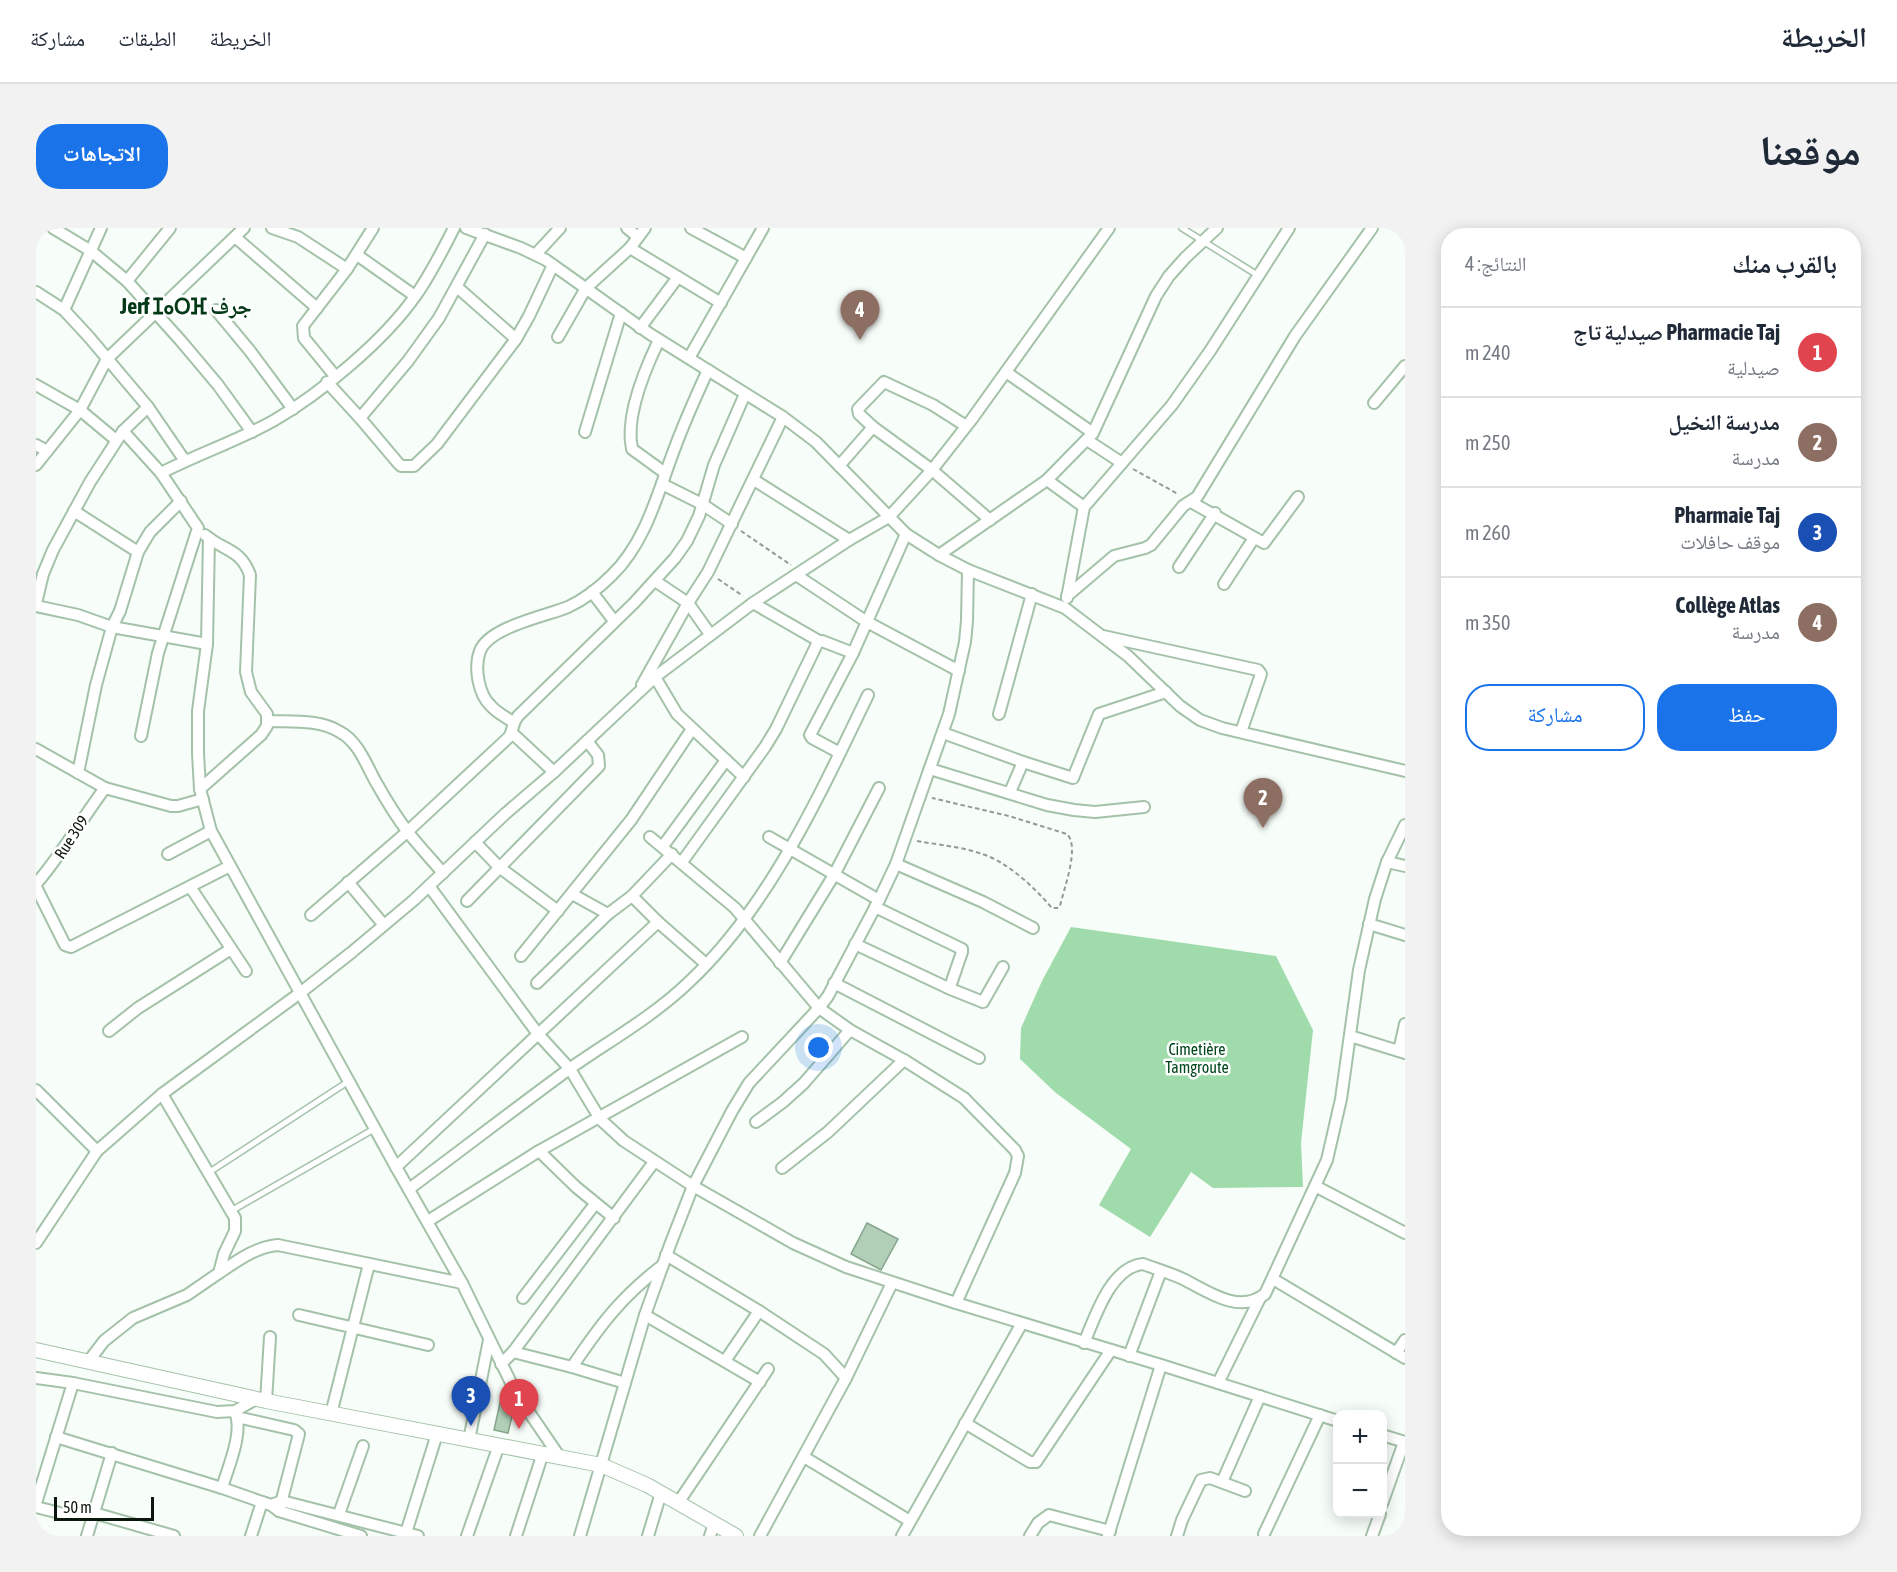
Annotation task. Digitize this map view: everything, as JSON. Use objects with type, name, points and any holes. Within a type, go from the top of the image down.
[{"type":"street","points":[[52,228],[91,251],[127,281],[218,385],[252,432]]},
{"type":"street","points":[[64,310],[101,228]]},
{"type":"street","points":[[127,281],[170,228]]},
{"type":"street","points":[[36,465],[80,410],[107,359],[244,228]]},
{"type":"street","points":[[272,228],[298,237],[347,269]]},
{"type":"street","points":[[373,228],[357,255],[303,326],[303,335],[331,379],[360,418],[401,466],[414,465],[436,444],[516,339],[553,265]]},
{"type":"street","points":[[161,473],[252,432],[293,408],[331,379],[386,331],[415,296],[430,274],[454,228]]},
{"type":"street","points":[[466,228],[482,232],[536,254],[659,340],[783,417],[816,442],[906,534],[968,570],[1065,608],[1128,656],[1180,706],[1200,720],[1405,771]]},
{"type":"street","points":[[536,254],[560,228]]},
{"type":"street","points":[[558,337],[585,288],[630,248],[642,233],[627,228]]},
{"type":"street","points":[[691,228],[746,258]]},
{"type":"street","points":[[689,358],[763,228]]},
{"type":"street","points":[[36,1243],[96,1151],[162,1094],[352,952],[429,886],[655,677],[753,603],[849,540],[890,517],[932,470],[966,426],[1109,228]]},
{"type":"street","points":[[939,555],[1047,480],[1090,436],[1156,296],[1185,258],[1217,228]]},
{"type":"street","points":[[1065,608],[1084,507],[1172,405],[1289,228]]},
{"type":"street","points":[[1067,596],[1114,555],[1150,545],[1184,506],[1197,496],[1295,336],[1372,228]]},
{"type":"street","points":[[360,418],[408,361],[439,318],[457,287],[482,232]]},
{"type":"street","points":[[235,237],[317,308]]},
{"type":"street","points":[[630,248],[721,303]]},
{"type":"street","points":[[357,255],[415,296]]},
{"type":"street","points":[[640,327],[678,277]]},
{"type":"street","points":[[457,287],[516,339]]},
{"type":"street","points":[[36,292],[64,310],[148,407],[185,461]]},
{"type":"street","points":[[216,310],[293,408]]},
{"type":"street","points":[[585,432],[621,313]]},
{"type":"street","points":[[659,340],[646,368],[640,389],[632,423],[632,449],[664,479],[732,524]]},
{"type":"street","points":[[1374,403],[1405,366]]},
{"type":"street","points":[[554,772],[513,727],[491,707],[482,693],[478,678],[478,662],[483,645],[497,634],[569,606],[592,592],[612,576],[630,554],[648,520],[708,370]]},
{"type":"street","points":[[1006,372],[1122,463]]},
{"type":"street","points":[[966,426],[933,405],[884,382],[858,409],[859,414],[873,427],[932,470],[990,520]]},
{"type":"street","points":[[36,385],[80,410],[116,440]]},
{"type":"street","points":[[311,915],[408,832],[478,767],[513,727],[655,581],[687,541],[699,516],[714,465],[746,394]]},
{"type":"street","points":[[148,407],[116,440],[74,511],[43,574],[36,605],[78,615],[112,627],[207,644]]},
{"type":"street","points":[[639,691],[708,572],[783,417]]},
{"type":"street","points":[[839,466],[873,427]]},
{"type":"street","points":[[36,749],[105,788],[171,807],[178,806],[201,794],[261,735],[268,721],[267,714],[251,692],[246,672],[250,575],[241,556],[209,538],[198,528],[161,473],[123,431]]},
{"type":"street","points":[[36,446],[47,451]]},
{"type":"street","points":[[754,480],[849,540]]},
{"type":"street","points":[[1047,480],[1084,507]]},
{"type":"street","points":[[1191,502],[1215,513],[1262,543],[1267,542],[1298,497]]},
{"type":"street","points":[[78,773],[96,685],[112,627],[120,611],[138,552],[150,532],[181,501]]},
{"type":"street","points":[[74,511],[138,552]]},
{"type":"street","points":[[1179,567],[1215,513]]},
{"type":"street","points":[[141,736],[149,691],[163,636],[198,528]]},
{"type":"street","points":[[840,753],[810,735],[853,653],[906,534]]},
{"type":"street","points":[[209,538],[207,644],[198,711],[198,753],[201,794],[211,831],[462,1283],[516,1393],[559,1456]]},
{"type":"street","points":[[1224,584],[1254,538]]},
{"type":"street","points":[[580,1536],[645,1316],[693,1186],[732,1110],[749,1083],[819,1008],[877,904],[896,864],[949,714],[967,621],[968,570]]},
{"type":"street","points":[[799,573],[867,622],[959,671]]},
{"type":"street","points":[[655,581],[688,603],[710,634]]},
{"type":"street","points":[[592,592],[614,621]]},
{"type":"street","points":[[999,714],[1032,594]]},
{"type":"street","points":[[753,603],[819,641],[853,653]]},
{"type":"street","points":[[1097,634],[1258,670],[1261,674],[1258,685],[1241,732]]},
{"type":"street","points":[[682,862],[776,729],[819,641]]},
{"type":"street","points":[[655,677],[677,714],[744,777]]},
{"type":"street","points":[[943,733],[1073,778],[1099,714],[1166,692]]},
{"type":"street","points":[[409,1189],[570,1069],[652,1014],[706,964],[745,918],[789,848],[868,696]]},
{"type":"street","points":[[268,721],[313,723],[342,732],[358,751],[381,792],[408,832],[443,873]]},
{"type":"street","points":[[521,956],[631,820],[692,729]]},
{"type":"street","points":[[467,901],[599,766],[598,755],[587,741]]},
{"type":"street","points":[[663,846],[726,760]]},
{"type":"street","points":[[1010,792],[1023,762]]},
{"type":"street","points":[[930,769],[1047,805],[1074,810],[1095,812],[1144,807]]},
{"type":"street","name":"Rue 309","points":[[36,886],[105,788]]},
{"type":"street","points":[[780,963],[834,875],[879,788]]},
{"type":"street","points":[[1084,1343],[1107,1290],[1118,1278],[1136,1265],[1143,1264],[1180,1278],[1223,1300],[1245,1302],[1260,1298],[1265,1294],[1327,1160],[1335,1130],[1359,970],[1369,924],[1387,862],[1405,825]]},
{"type":"street","points":[[168,854],[211,831]]},
{"type":"street","points":[[651,837],[745,918],[819,1008],[850,1030],[904,1060],[964,1098],[1011,1144],[1018,1156],[1015,1173],[956,1303]]},
{"type":"street","points":[[770,837],[877,904],[962,949],[948,988]]},
{"type":"street","points":[[475,842],[499,867],[558,911]]},
{"type":"street","points":[[537,983],[608,914],[632,896],[672,854]]},
{"type":"street","points":[[1387,862],[1405,866]]},
{"type":"street","points":[[896,864],[983,902],[1034,928]]},
{"type":"street","points":[[36,886],[67,947],[71,947],[191,888],[230,866]]},
{"type":"street","points":[[348,882],[383,924]]},
{"type":"street","points":[[429,886],[538,1034],[570,1069],[600,1119],[624,1141],[693,1186],[793,1243],[846,1267],[1084,1343],[1333,1419]]},
{"type":"street","points":[[191,888],[246,971]]},
{"type":"street","points":[[572,894],[608,914]]},
{"type":"street","points":[[632,896],[706,964]]},
{"type":"street","points":[[396,1167],[658,922]]},
{"type":"street","points":[[1369,924],[1405,935]]},
{"type":"street","points":[[855,944],[948,988],[984,1002],[1003,967]]},
{"type":"street","points":[[109,1031],[138,1008],[231,948]]},
{"type":"street","points":[[834,983],[979,1058]]},
{"type":"street","points":[[1350,1036],[1402,1052],[1405,1024]]},
{"type":"street","points":[[756,1122],[804,1083],[850,1030]]},
{"type":"street","points":[[428,1221],[539,1151],[600,1119],[742,1037]]},
{"type":"street","points":[[782,1168],[828,1132],[904,1060]]},
{"type":"street","points":[[36,1090],[96,1151]]},
{"type":"street","points":[[162,1094],[236,1222],[235,1231],[224,1254],[219,1274]]},
{"type":"street","points":[[539,1151],[595,1204],[614,1218]]},
{"type":"street","points":[[501,1364],[513,1352],[654,1162]]},
{"type":"street","points":[[1315,1186],[1405,1233]]},
{"type":"street","points":[[523,1298],[595,1204]]},
{"type":"street","points":[[88,1362],[104,1341],[134,1318],[187,1295],[249,1254],[269,1246],[278,1245],[462,1283]]},
{"type":"street","points":[[665,1260],[759,1311],[824,1354],[846,1378]]},
{"type":"street","points":[[572,1367],[614,1308],[665,1260]]},
{"type":"street","points":[[331,1414],[369,1264]]},
{"type":"street","points":[[1129,1356],[1161,1271]]},
{"type":"street","points":[[1273,1279],[1401,1356],[1405,1340]]},
{"type":"street","points":[[759,1536],[846,1378],[892,1282]]},
{"type":"street","points":[[1218,1383],[1260,1298]]},
{"type":"street","points":[[725,1361],[759,1311]]},
{"type":"street","points":[[299,1315],[428,1345]]},
{"type":"street","points":[[645,1316],[760,1382]]},
{"type":"street","points":[[902,1536],[1022,1323]]},
{"type":"street","points":[[261,1400],[270,1337]]},
{"type":"street","points":[[469,1440],[489,1340]]},
{"type":"street","points":[[36,1350],[261,1400],[601,1465],[632,1477],[661,1493],[678,1503],[712,1530],[736,1536]]},
{"type":"street","points":[[965,1424],[1030,1462],[1036,1462],[1111,1350]]},
{"type":"street","points":[[513,1352],[625,1383]]},
{"type":"street","points":[[1030,1536],[1038,1523],[1049,1515],[1109,1533],[1161,1365]]},
{"type":"street","points":[[678,1503],[768,1369]]},
{"type":"street","points":[[36,1378],[236,1414],[294,1430],[300,1438],[274,1505],[250,1536]]},
{"type":"street","points":[[72,1383],[36,1505],[64,1514],[94,1513],[174,1536]]},
{"type":"street","points":[[1222,1482],[1260,1396]]},
{"type":"street","points":[[236,1414],[261,1400]]},
{"type":"street","points":[[222,1488],[237,1435],[236,1414]]},
{"type":"street","points":[[1264,1534],[1320,1415]]},
{"type":"street","points":[[406,1534],[437,1434]]},
{"type":"street","points":[[1387,1436],[1404,1442],[1387,1492]]},
{"type":"street","points":[[56,1437],[222,1488],[361,1536]]},
{"type":"street","points":[[467,1536],[499,1445]]},
{"type":"street","points":[[339,1514],[363,1446]]},
{"type":"street","points":[[87,1536],[112,1453]]},
{"type":"street","points":[[516,1536],[543,1453]]},
{"type":"street","points":[[804,1457],[910,1521]]},
{"type":"street","points":[[1177,1536],[1199,1482],[1207,1478],[1245,1491]]},
{"type":"street","points":[[648,1536],[661,1493]]},
{"type":"street","points":[[274,1505],[339,1514],[418,1536]]},
{"type":"street","points":[[1372,1536],[1379,1518]]},
{"type":"lane","points":[[1182,228],[1259,276]]},
{"type":"lane","points":[[208,1173],[349,1081]]},
{"type":"lane","points":[[231,1210],[374,1128]]},
{"type":"path","points":[[1122,463],[1191,502]]},
{"type":"path","points":[[732,524],[799,573]]},
{"type":"path","points":[[708,572],[753,603]]},
{"type":"path","points":[[905,838],[989,857],[1003,864],[1052,908],[1060,906],[1073,850],[1071,838],[1067,834],[1009,816],[921,795]]},
{"type":"green space","name":"Cimetière Tamgroute","points":[[1071,927],[1276,956],[1313,1030],[1301,1143],[1303,1187],[1213,1188],[1191,1172],[1150,1237],[1099,1205],[1131,1149],[1056,1093],[1020,1059],[1021,1028],[1042,981]]},
{"type":"building","points":[[867,1223],[898,1239],[881,1270],[851,1254]]},
{"type":"building","points":[[502,1394],[509,1396],[515,1404],[508,1433],[494,1430]]},
{"type":"place","name":"Collège Atlas","points":[[860,340]]},
{"type":"place","name":"مدرسة النخيل","points":[[1263,828]]},
{"type":"place","name":"Pharmaie Taj","points":[[471,1426]]},
{"type":"place","name":"Pharmacie Taj صيدلية تاج","points":[[519,1429]]},
{"type":"district","name":"Jerf ⵊⴰⵔⴼ جرف","points":[[186,306]]}]
